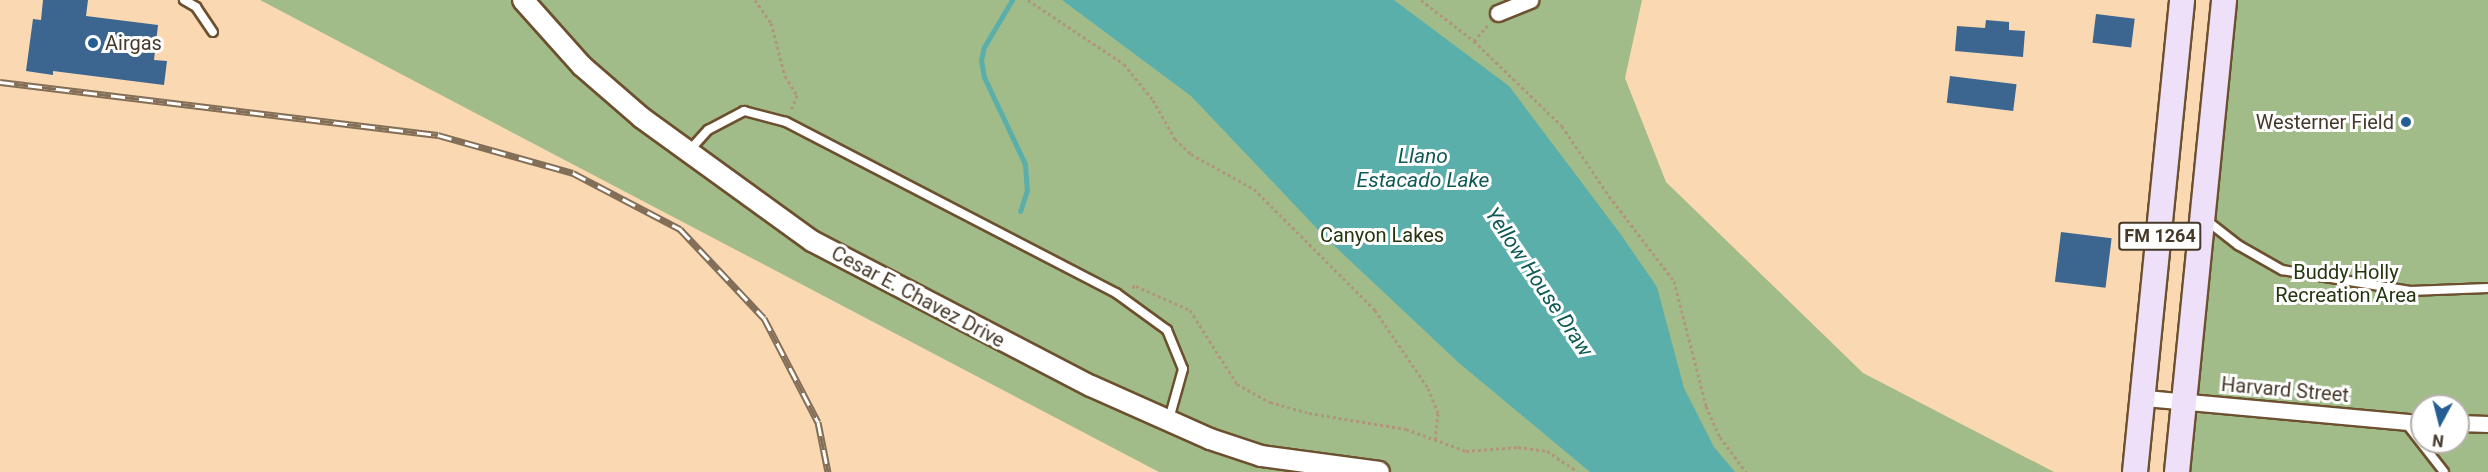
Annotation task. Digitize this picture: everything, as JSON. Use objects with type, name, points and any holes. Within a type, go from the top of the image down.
[{"type":"main road","name":"FM 1264","points":[[2135,472],[2145,398],[2182,0]]},
{"type":"main road","name":"FM 1264","points":[[2177,472],[2205,219],[2224,0]]},
{"type":"street","name":"Cesar E. Chavez Drive","points":[[523,0],[582,66],[687,153],[812,241],[994,338],[1168,421],[1261,456],[1379,472]]},
{"type":"street","points":[[1498,13],[1530,0]]},
{"type":"street","name":"Harvard Street","points":[[2145,398],[2410,422]]},
{"type":"street","points":[[2470,423],[2488,424]]},
{"type":"lane","points":[[184,0],[196,7],[213,32]]},
{"type":"lane","points":[[687,153],[708,130],[744,111],[786,122],[1116,294],[1167,330],[1183,369],[1168,421]]},
{"type":"lane","points":[[2205,219],[2238,245],[2282,270],[2410,291],[2488,288]]},
{"type":"lane","points":[[2405,422],[2444,472]]},
{"type":"path","points":[[755,0],[771,23],[785,76],[797,95],[786,122]]},
{"type":"path","points":[[1028,0],[1124,64],[1154,100],[1175,139],[1191,154],[1254,189],[1375,310],[1428,388],[1438,413],[1435,442]]},
{"type":"path","points":[[1421,0],[1474,41],[1562,126],[1609,196],[1674,281],[1706,406],[1720,436],[1746,472]]},
{"type":"path","points":[[1474,41],[1498,13]]},
{"type":"path","points":[[1116,294],[1136,286],[1190,310],[1237,384],[1270,402],[1309,413],[1406,429],[1435,442],[1466,451],[1518,447],[1547,451],[1572,464],[1578,472]]},
{"type":"green space","name":"Canyon Lakes","points":[[260,0],[1642,0],[1625,78],[1666,182],[1863,373],[2054,472],[1159,472]]},
{"type":"green space","name":"Buddy Holly Recreation Area","points":[[2234,0],[2488,0],[2488,472],[2183,472]]},
{"type":"water","name":"Llano Estacado Lake","points":[[1062,0],[1394,0],[1509,86],[1619,232],[1657,287],[1684,388],[1714,447],[1735,472],[1590,472],[1459,363],[1326,238],[1191,96]]},
{"type":"building","name":"Airgas","points":[[43,0],[88,0],[86,16],[158,25],[154,60],[167,61],[164,85],[53,71],[53,75],[26,71],[33,19],[41,20]]},
{"type":"building","points":[[2096,14],[2135,19],[2131,48],[2092,43]]},
{"type":"building","points":[[1986,20],[2009,22],[2009,30],[2025,31],[2023,57],[1955,51],[1957,26],[1985,28]]},
{"type":"building","points":[[1950,76],[2017,84],[2013,111],[1947,103]]},
{"type":"building","points":[[2061,232],[2112,238],[2106,288],[2055,282]]},
{"type":"waterway","points":[[1012,0],[984,47],[981,60],[984,77],[1025,164],[1027,190],[1020,211]]},
{"type":"railway","points":[[0,82],[438,135],[573,173],[680,229],[764,318],[818,422],[828,472]]},
{"type":"place","name":"Airgas","points":[[93,43]]},
{"type":"place","name":"Westerner Field","points":[[2406,122]]},
{"type":"water label","name":"Yellow House Draw","points":[[1539,282]]}]
